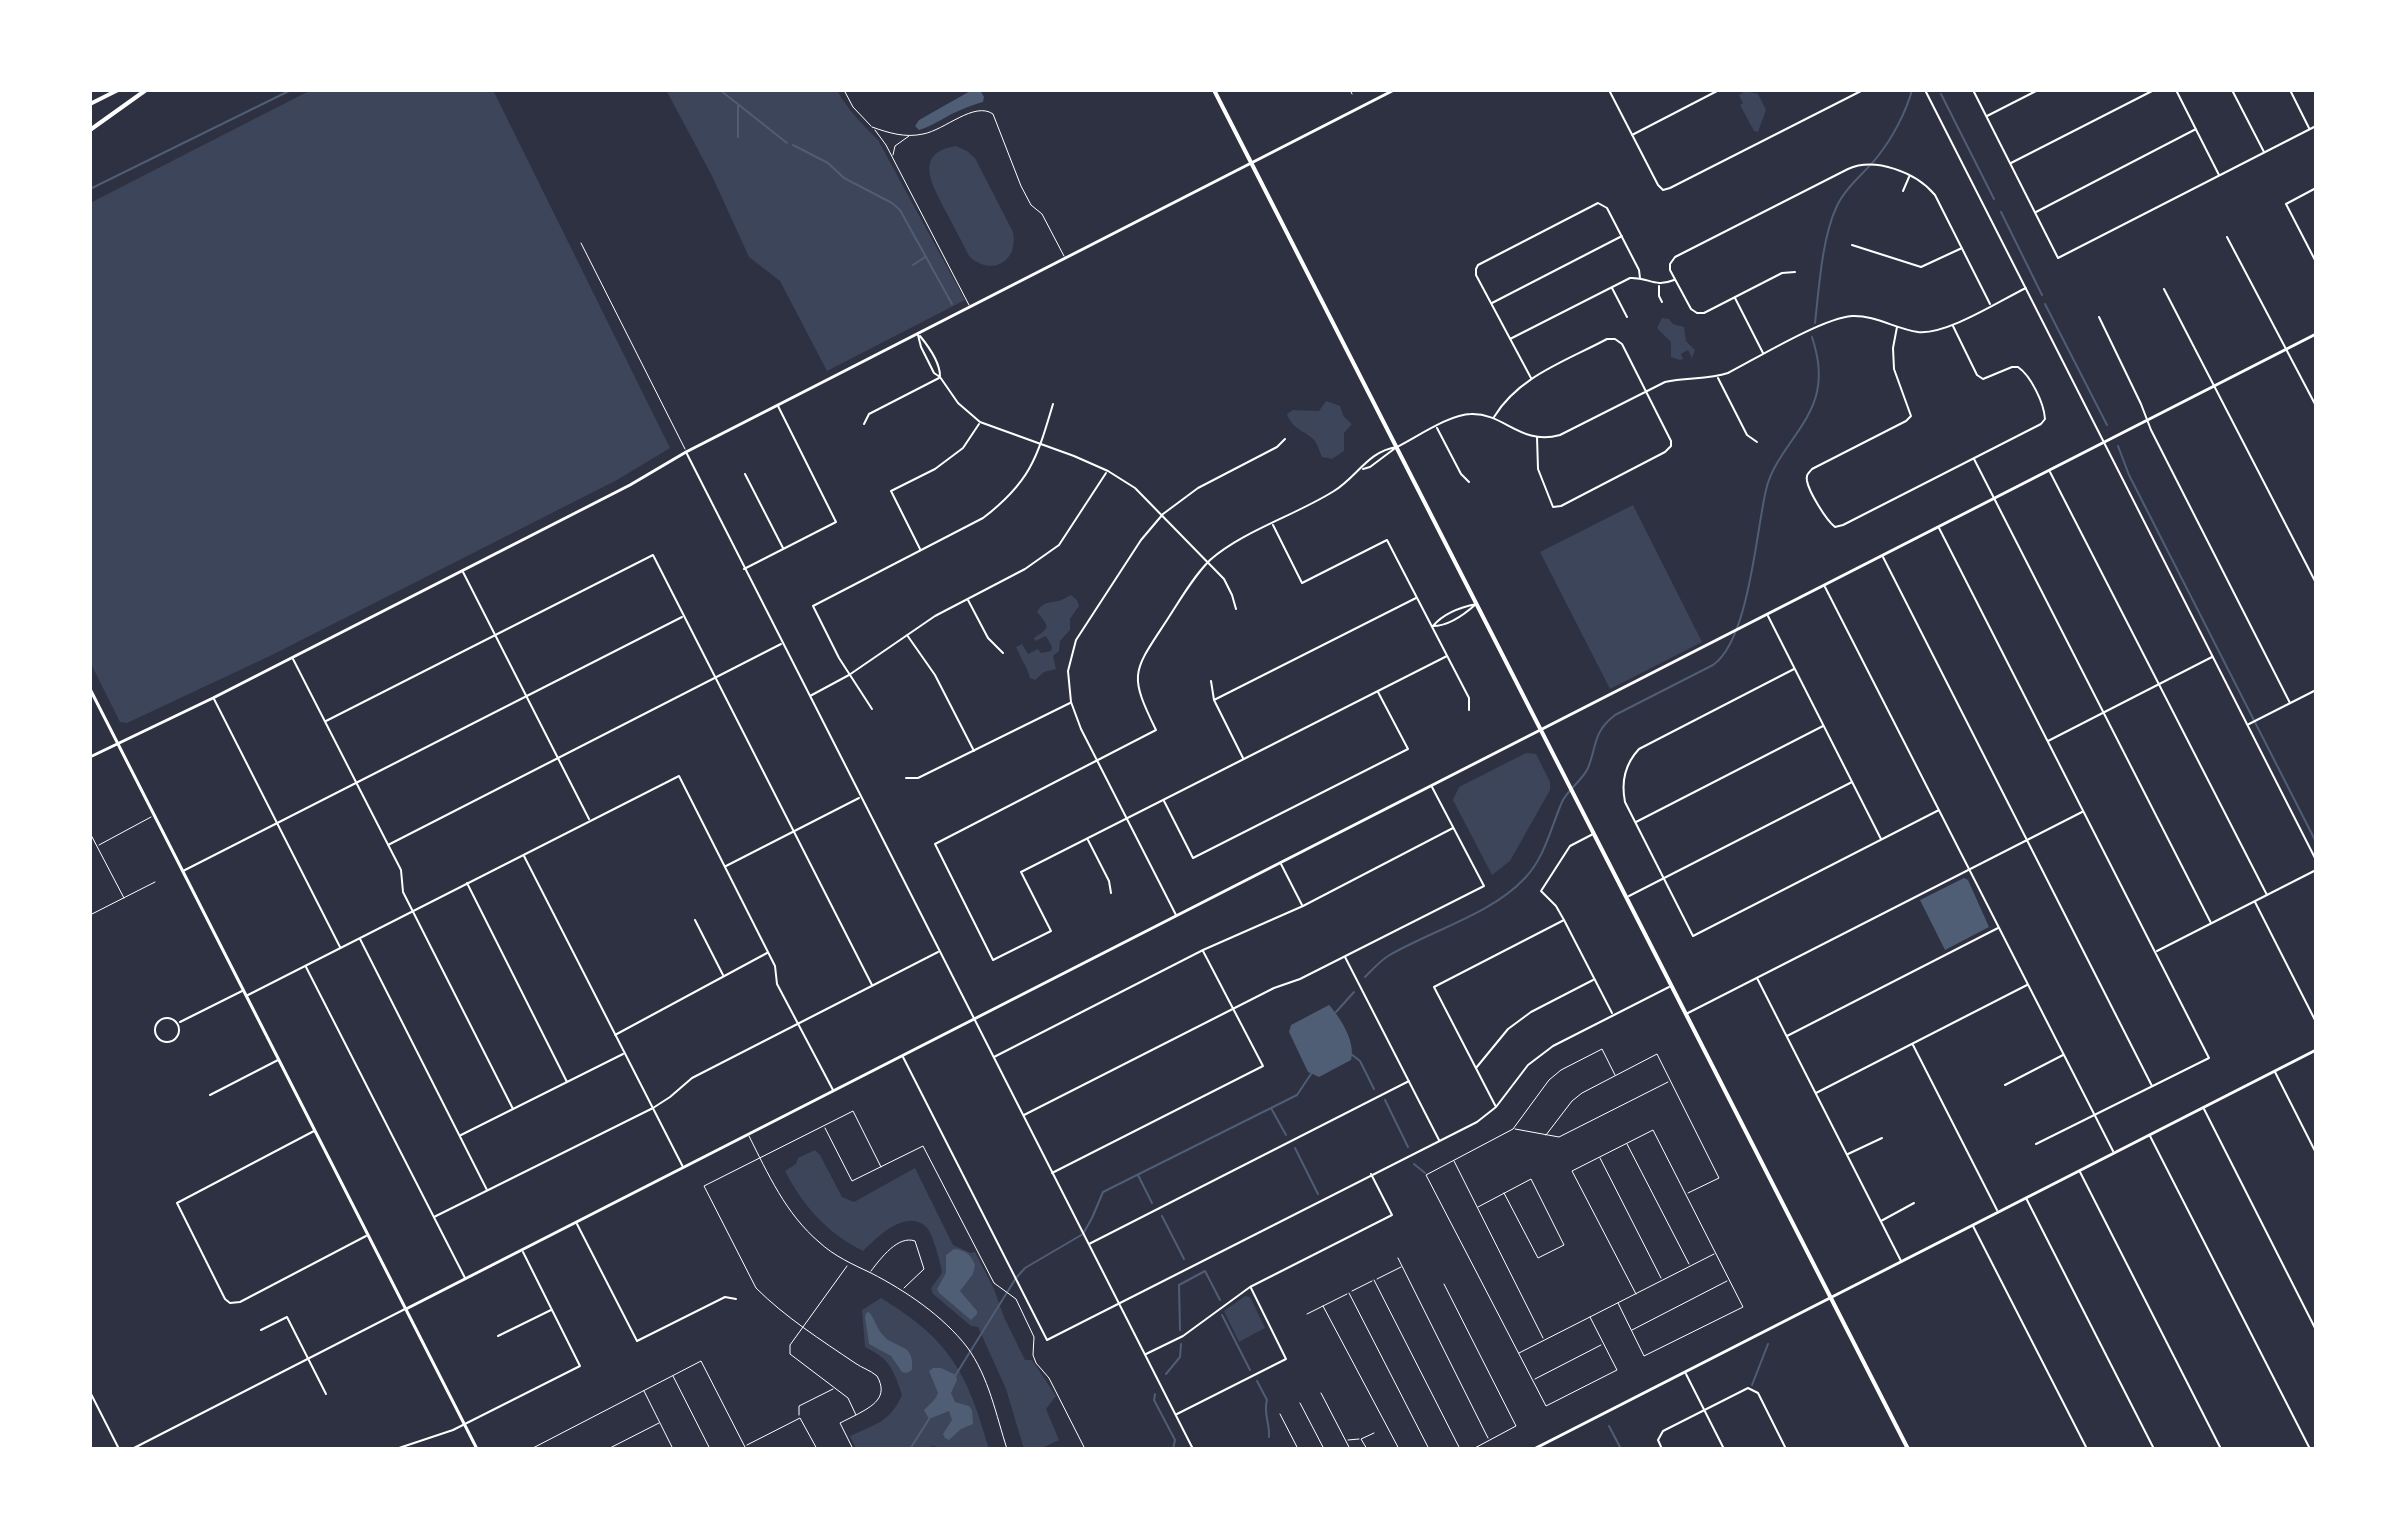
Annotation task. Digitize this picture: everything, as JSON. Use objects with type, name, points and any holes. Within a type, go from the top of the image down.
[{"type":"main road","points":[[90,104],[118,90]]},
{"type":"main road","points":[[90,130],[146,90]]},
{"type":"main road","points":[[1214,90],[1908,1449]]},
{"type":"main road","points":[[90,757],[463,571],[630,485],[686,452],[1394,90]]},
{"type":"main road","points":[[406,1309],[2316,334]]},
{"type":"main road","points":[[90,689],[477,1449]]},
{"type":"main road","points":[[1534,1449],[2316,1050]]},
{"type":"street","points":[[1609,90],[1663,190],[1863,90]]},
{"type":"street","points":[[1632,135],[1719,90]]},
{"type":"street","points":[[1925,90],[2316,860]]},
{"type":"street","points":[[1973,90],[2058,258],[2316,126]]},
{"type":"street","points":[[1986,116],[2038,90]]},
{"type":"street","points":[[2010,164],[2154,90]]},
{"type":"street","points":[[2176,90],[2220,175]]},
{"type":"street","points":[[2232,90],[2264,152]]},
{"type":"street","points":[[2290,90],[2310,129]]},
{"type":"street","points":[[2035,212],[2196,129]]},
{"type":"street","points":[[1795,272],[1782,273],[1704,313],[1697,313],[1691,309],[1670,264],[1675,257],[1837,174],[1871,163],[1920,180],[1935,195],[1991,305]]},
{"type":"street","points":[[1903,191],[1909,176]]},
{"type":"street","points":[[2316,188],[2286,204],[2316,262]]},
{"type":"street","points":[[1531,378],[1476,275],[1478,265],[1598,203],[1604,205],[1622,236],[1640,278]]},
{"type":"street","points":[[1491,303],[1622,236]]},
{"type":"street","points":[[2227,237],[2316,406]]},
{"type":"street","points":[[1852,245],[1921,267],[1962,248]]},
{"type":"street","points":[[1510,339],[1630,278],[1659,285],[1675,279]]},
{"type":"street","points":[[1659,285],[1662,302]]},
{"type":"street","points":[[1612,287],[1627,317]]},
{"type":"street","points":[[1447,656],[1021,872],[1051,931],[993,960],[935,844],[1156,730],[1138,695],[1137,671],[1144,655],[1193,581],[1209,561],[1228,547],[1335,490],[1397,447],[1468,413],[1493,418],[1524,434],[1549,438],[1665,382],[1681,378],[1717,377],[1830,321],[1852,316],[1919,332],[1936,331],[2026,288]]},
{"type":"street","points":[[2164,289],[2316,583]]},
{"type":"street","points":[[1734,297],[1764,355]]},
{"type":"street","points":[[2099,317],[2147,420],[2290,703]]},
{"type":"street","points":[[1898,326],[1893,348],[1894,369],[1911,416],[1812,469],[1807,475],[1807,483],[1828,522],[1835,527],[2041,424],[2045,419],[2045,411],[2024,372],[2012,367],[1983,379],[1977,375],[1952,325]]},
{"type":"street","points":[[918,333],[927,344],[940,377]]},
{"type":"street","points":[[918,333],[921,347],[934,373],[958,403],[980,422],[1108,471],[1135,488],[1209,561],[1224,579],[1236,609]]},
{"type":"street","points":[[1493,418],[1504,401],[1531,378],[1607,339],[1615,339],[1622,344],[1671,446],[1652,459],[1561,506],[1553,507],[1538,469],[1537,437]]},
{"type":"street","points":[[864,424],[869,414],[940,377]]},
{"type":"street","points":[[1717,377],[1747,435],[1757,442]]},
{"type":"street","points":[[872,709],[849,675],[813,606],[983,518],[1007,499],[1028,474],[1053,404]]},
{"type":"street","points":[[744,569],[836,522],[777,405]]},
{"type":"street","points":[[921,550],[891,491],[935,469],[963,448],[980,422]]},
{"type":"street","points":[[1436,427],[1461,474],[1469,482]]},
{"type":"street","points":[[1176,916],[1081,729],[1071,702],[1068,671],[1076,640],[1141,540],[1163,514],[1198,488],[1277,447],[1285,439]]},
{"type":"street","points":[[1362,469],[1364,462],[1372,456],[1386,448],[1397,447]]},
{"type":"street","points":[[686,452],[1193,1449]]},
{"type":"street","points":[[1974,458],[2211,923]]},
{"type":"street","points":[[2050,470],[2267,895]]},
{"type":"street","points":[[809,697],[849,675],[906,634],[1025,569],[1059,545],[1108,471]]},
{"type":"street","points":[[745,474],[783,549]]},
{"type":"street","points":[[1272,524],[1302,583],[1387,540],[1469,698],[1469,710]]},
{"type":"street","points":[[1939,527],[2209,1058],[2036,1144]]},
{"type":"street","points":[[326,721],[653,555],[872,985]]},
{"type":"street","points":[[1882,556],[2152,1086]]},
{"type":"street","points":[[463,571],[590,820]]},
{"type":"street","points":[[1825,586],[2114,1153]]},
{"type":"street","points":[[1214,700],[1417,598]]},
{"type":"street","points":[[968,599],[988,638],[1003,653]]},
{"type":"street","points":[[1432,626],[1440,627],[1477,604]]},
{"type":"street","points":[[1432,626],[1463,607],[1477,604]]},
{"type":"street","points":[[1767,615],[1881,839]]},
{"type":"street","points":[[183,871],[684,616]]},
{"type":"street","points":[[906,634],[935,675],[974,751]]},
{"type":"street","points":[[388,845],[782,644]]},
{"type":"street","points":[[293,657],[401,870],[403,892],[412,911],[513,1109]]},
{"type":"street","points":[[2048,741],[2213,657]]},
{"type":"street","points":[[1794,669],[1639,749],[1626,768],[1622,787],[1625,802],[1693,936],[1939,810]]},
{"type":"street","points":[[1211,681],[1214,700],[1243,759]]},
{"type":"street","points":[[2248,725],[2316,690]]},
{"type":"street","points":[[1164,800],[1193,858],[1408,749],[1378,691]]},
{"type":"street","points":[[213,698],[340,948]]},
{"type":"street","points":[[906,778],[918,778],[1071,702]]},
{"type":"street","points":[[1635,822],[1824,726]]},
{"type":"street","points":[[246,996],[679,776],[769,952],[775,966],[777,984],[834,1091]]},
{"type":"street","points":[[1627,897],[1852,782]]},
{"type":"street","points":[[1023,1116],[1484,886],[1432,786]]},
{"type":"street","points":[[725,866],[860,797]]},
{"type":"street","points":[[1686,1014],[2083,811]]},
{"type":"street","points":[[993,1057],[1203,950],[1303,906],[1454,828]]},
{"type":"street","points":[[1595,834],[1570,846],[1541,891],[1556,906],[1613,1015]]},
{"type":"street","points":[[1087,839],[1109,881],[1111,893]]},
{"type":"street","points":[[523,854],[683,1168]]},
{"type":"street","points":[[1281,863],[1303,906]]},
{"type":"street","points":[[2155,951],[2316,870]]},
{"type":"street","points":[[467,883],[567,1082]]},
{"type":"street","points":[[2254,901],[2316,1022]]},
{"type":"street","points":[[695,920],[724,976]]},
{"type":"street","points":[[1496,1107],[1434,987],[1564,920]]},
{"type":"street","points":[[1787,1036],[1999,927]]},
{"type":"street","points":[[359,938],[487,1190]]},
{"type":"street","points":[[1052,1173],[1263,1066],[1203,950]]},
{"type":"street","points":[[615,1035],[769,952]]},
{"type":"street","points":[[434,1217],[653,1108],[692,1078],[939,952]]},
{"type":"street","points":[[1345,956],[1439,1141]]},
{"type":"street","points":[[305,966],[465,1279]]},
{"type":"street","points":[[1757,978],[1901,1262]]},
{"type":"street","points":[[1475,1069],[1508,1029],[1531,1012],[1594,980]]},
{"type":"street","points":[[903,1056],[1047,1340],[1477,1122],[1496,1107],[1528,1065],[1553,1046],[1671,985]]},
{"type":"street","points":[[1816,1093],[2028,985]]},
{"type":"street","points":[[178,1024],[243,990]]},
{"type":"street","points":[[172,1018],[178,1024],[180,1031],[176,1039],[169,1042],[158,1037],[156,1026],[161,1020],[172,1018]]},
{"type":"street","points":[[1912,1044],[1999,1212]]},
{"type":"street","points":[[460,1136],[624,1053]]},
{"type":"street","points":[[2005,1085],[2064,1055]]},
{"type":"street","points":[[210,1095],[279,1059]]},
{"type":"street","points":[[2274,1071],[2316,1153]]},
{"type":"street","points":[[1088,1245],[1409,1081]]},
{"type":"street","points":[[2203,1108],[2316,1330]]},
{"type":"street","points":[[315,1130],[177,1203],[225,1299],[230,1303],[240,1302],[369,1235]]},
{"type":"street","points":[[2150,1135],[2310,1449]]},
{"type":"street","points":[[1847,1155],[1882,1138]]},
{"type":"street","points":[[2079,1171],[2221,1449]]},
{"type":"street","points":[[1145,1355],[1183,1336],[1250,1287],[1392,1215],[1371,1174]]},
{"type":"street","points":[[2026,1198],[2154,1449]]},
{"type":"street","points":[[1881,1221],[1914,1203]]},
{"type":"street","points":[[576,1222],[637,1341],[725,1297],[736,1299]]},
{"type":"street","points":[[1973,1225],[2087,1449]]},
{"type":"street","points":[[396,1449],[439,1436],[580,1366],[522,1250]]},
{"type":"street","points":[[1175,1415],[1286,1359],[1250,1287]]},
{"type":"street","points":[[132,1449],[406,1309]]},
{"type":"street","points":[[498,1336],[551,1309]]},
{"type":"street","points":[[261,1330],[287,1317],[326,1394]]},
{"type":"street","points":[[1685,1373],[1724,1449]]},
{"type":"street","points":[[1662,1449],[1659,1437],[1663,1431],[1744,1389],[1752,1389],[1758,1393],[1786,1449]]},
{"type":"street","points":[[90,1392],[119,1449]]},
{"type":"lane","points":[[844,90],[893,158],[970,307]]},
{"type":"lane","points":[[1350,90],[1352,94]]},
{"type":"lane","points":[[872,127],[911,136],[938,130],[977,109],[986,109],[993,114],[1031,205],[1042,214],[1065,258]]},
{"type":"lane","points":[[893,158],[895,146],[911,136]]},
{"type":"lane","points":[[581,243],[686,452]]},
{"type":"lane","points":[[97,846],[155,816]]},
{"type":"lane","points":[[90,833],[124,898]]},
{"type":"lane","points":[[90,909],[91,914],[155,882]]},
{"type":"lane","points":[[2310,1010],[2316,1007]]},
{"type":"lane","points":[[1590,1317],[1617,1370],[1546,1406],[1426,1175],[1513,1129],[1549,1080],[1561,1070],[1602,1049],[1615,1075]]},
{"type":"lane","points":[[1546,1135],[1572,1101],[1657,1054],[1719,1178],[1686,1194]]},
{"type":"lane","points":[[1513,1129],[1559,1137],[1670,1081]]},
{"type":"lane","points":[[853,1449],[840,1423],[875,1405],[880,1399],[882,1390],[877,1376],[769,1301],[756,1288],[704,1186],[853,1111],[881,1167]]},
{"type":"lane","points":[[824,1125],[852,1181],[923,1146],[994,1283],[1016,1299],[1034,1337],[1036,1363],[1049,1378],[1085,1449]]},
{"type":"lane","points":[[1618,1303],[1644,1356],[1743,1307],[1653,1130],[1572,1171],[1636,1294]]},
{"type":"lane","points":[[748,1135],[785,1204],[819,1243],[849,1264],[902,1290],[940,1320],[968,1349],[986,1380],[1007,1449]]},
{"type":"lane","points":[[1627,1143],[1690,1266]]},
{"type":"lane","points":[[1600,1157],[1663,1280]]},
{"type":"lane","points":[[1454,1161],[1545,1340]]},
{"type":"lane","points":[[1478,1207],[1504,1193],[1531,1179],[1564,1245],[1538,1258],[1504,1193]]},
{"type":"lane","points":[[870,1273],[886,1253],[907,1239],[915,1241],[924,1269],[902,1290]]},
{"type":"lane","points":[[1518,1353],[1716,1253]]},
{"type":"lane","points":[[1398,1258],[1489,1441]]},
{"type":"lane","points":[[849,1264],[790,1345],[790,1354],[848,1398],[856,1415]]},
{"type":"lane","points":[[1307,1314],[1402,1267]]},
{"type":"lane","points":[[1374,1280],[1460,1449]]},
{"type":"lane","points":[[1631,1330],[1730,1280]]},
{"type":"lane","points":[[1444,1284],[1516,1426],[1473,1449]]},
{"type":"lane","points":[[1349,1293],[1429,1449]]},
{"type":"lane","points":[[1323,1306],[1399,1449]]},
{"type":"lane","points":[[1532,1380],[1604,1344]]},
{"type":"lane","points":[[531,1449],[701,1361],[746,1447],[800,1418]]},
{"type":"lane","points":[[672,1375],[710,1449]]},
{"type":"lane","points":[[810,1449],[816,1448],[800,1418],[799,1406],[834,1389]]},
{"type":"lane","points":[[643,1390],[673,1449]]},
{"type":"lane","points":[[1321,1393],[1350,1449]]},
{"type":"lane","points":[[1300,1403],[1324,1449]]},
{"type":"lane","points":[[1280,1414],[1298,1449]]},
{"type":"lane","points":[[608,1449],[659,1423]]},
{"type":"lane","points":[[1345,1440],[1361,1439],[1374,1433]]},
{"type":"lane","points":[[1361,1439],[1367,1449]]},
{"type":"lane","points":[[1076,1449],[1083,1445]]},
{"type":"shaded area","points":[[311,90],[493,90],[670,448],[617,480],[272,655],[127,723],[120,722],[90,662],[90,203]]},
{"type":"shaded area","points":[[666,90],[837,90],[850,110],[878,140],[965,300],[827,371],[780,281],[749,257],[712,176]]},
{"type":"shaded area","points":[[972,90],[980,90],[983,102],[919,130],[915,126],[919,120]]},
{"type":"shaded area","points":[[1741,90],[1758,94],[1766,110],[1758,132],[1754,131],[1740,105],[1743,103],[1739,95],[1743,93]]},
{"type":"shaded area","points":[[956,146],[975,158],[1013,232],[1012,251],[1002,263],[994,266],[977,262],[969,256],[931,180],[930,162],[934,155]]},
{"type":"shaded area","points":[[1662,318],[1684,327],[1686,341],[1695,350],[1692,358],[1688,350],[1681,354],[1683,359],[1671,357],[1671,342],[1657,328]]},
{"type":"shaded area","points":[[1326,401],[1340,406],[1344,417],[1352,424],[1344,433],[1344,451],[1332,459],[1322,457],[1314,440],[1294,426],[1287,414],[1293,410],[1319,411]]},
{"type":"shaded area","points":[[1633,505],[1702,642],[1610,689],[1540,552]]},
{"type":"shaded area","points":[[1071,595],[1079,606],[1070,619],[1070,630],[1053,656],[1056,669],[1044,672],[1035,680],[1030,678],[1016,647],[1022,644],[1028,654],[1038,649],[1041,653],[1051,651],[1046,636],[1035,641],[1034,638],[1046,627],[1037,612],[1045,604]]},
{"type":"shaded area","points":[[1526,753],[1536,754],[1550,782],[1550,790],[1510,861],[1492,875],[1453,800],[1459,787]]},
{"type":"shaded area","points":[[1964,878],[1968,880],[1989,927],[1945,950],[1920,900]]},
{"type":"shaded area","points":[[1329,1005],[1346,1031],[1352,1053],[1351,1060],[1319,1077],[1308,1072],[1289,1032],[1291,1025]]},
{"type":"shaded area","points":[[815,1150],[842,1197],[854,1202],[915,1168],[953,1245],[975,1252],[1025,1360],[1032,1360],[1056,1396],[1046,1409],[1059,1440],[1040,1449],[1024,1449],[1006,1389],[978,1327],[971,1326],[933,1294],[931,1288],[942,1273],[936,1248],[924,1225],[916,1221],[899,1223],[863,1251],[838,1236],[808,1207],[785,1171],[796,1164],[798,1158]]},
{"type":"shaded area","points":[[954,1249],[967,1253],[975,1265],[973,1274],[960,1291],[977,1311],[971,1320],[937,1289],[946,1273],[946,1255]]},
{"type":"shaded area","points":[[1245,1296],[1250,1297],[1265,1328],[1239,1342],[1224,1311]]},
{"type":"shaded area","points":[[881,1298],[924,1328],[953,1360],[973,1399],[989,1449],[941,1449],[934,1446],[919,1449],[856,1449],[850,1436],[887,1417],[902,1395],[890,1366],[865,1347],[862,1310]]},
{"type":"shaded area","points":[[869,1312],[882,1334],[910,1354],[912,1370],[902,1372],[891,1356],[869,1344],[865,1317]]},
{"type":"shaded area","points":[[933,1368],[956,1375],[951,1393],[955,1402],[972,1410],[973,1424],[961,1429],[949,1440],[943,1434],[952,1420],[949,1411],[929,1419],[924,1410],[938,1393],[929,1371]]},
{"type":"waterway","points":[[90,189],[291,90]]},
{"type":"waterway","points":[[720,90],[787,143]]},
{"type":"waterway","points":[[1815,323],[1824,249],[1831,220],[1845,193],[1889,141],[1903,116],[1912,90]]},
{"type":"waterway","points":[[1941,94],[1994,199]]},
{"type":"waterway","points":[[738,106],[738,137]]},
{"type":"waterway","points":[[793,145],[828,163],[844,178],[900,210],[952,304]]},
{"type":"waterway","points":[[2001,212],[2042,295]]},
{"type":"waterway","points":[[913,265],[925,257]]},
{"type":"waterway","points":[[2045,304],[2107,425]]},
{"type":"waterway","points":[[1365,977],[1388,956],[1478,912],[1511,891],[1538,861],[1562,802],[1588,768],[1599,733],[1608,721],[1713,665],[1725,652],[1743,610],[1770,477],[1807,417],[1817,392],[1818,364],[1812,337]]},
{"type":"waterway","points":[[2118,446],[2129,475],[2316,842]]},
{"type":"waterway","points":[[1336,1012],[1354,992]]},
{"type":"waterway","points":[[1351,1054],[1360,1061],[1374,1089]]},
{"type":"waterway","points":[[955,1376],[1016,1278],[1025,1268],[1083,1234],[1103,1192],[1297,1095],[1311,1074]]},
{"type":"waterway","points":[[1385,1100],[1408,1147]]},
{"type":"waterway","points":[[1271,1108],[1286,1135]]},
{"type":"waterway","points":[[1295,1148],[1318,1194]]},
{"type":"waterway","points":[[1414,1164],[1425,1173]]},
{"type":"waterway","points":[[1138,1175],[1152,1203]]},
{"type":"waterway","points":[[1162,1216],[1184,1259]]},
{"type":"waterway","points":[[1180,1330],[1179,1285],[1205,1271],[1220,1300]]},
{"type":"waterway","points":[[1222,1315],[1250,1370]]},
{"type":"waterway","points":[[1166,1374],[1180,1357],[1181,1344]]},
{"type":"waterway","points":[[1752,1385],[1768,1344]]},
{"type":"waterway","points":[[1257,1381],[1267,1400],[1269,1437]]},
{"type":"waterway","points":[[1155,1394],[1154,1400],[1175,1440],[1173,1449]]},
{"type":"waterway","points":[[910,1449],[929,1419]]},
{"type":"waterway","points":[[1609,1426],[1621,1449]]}]
